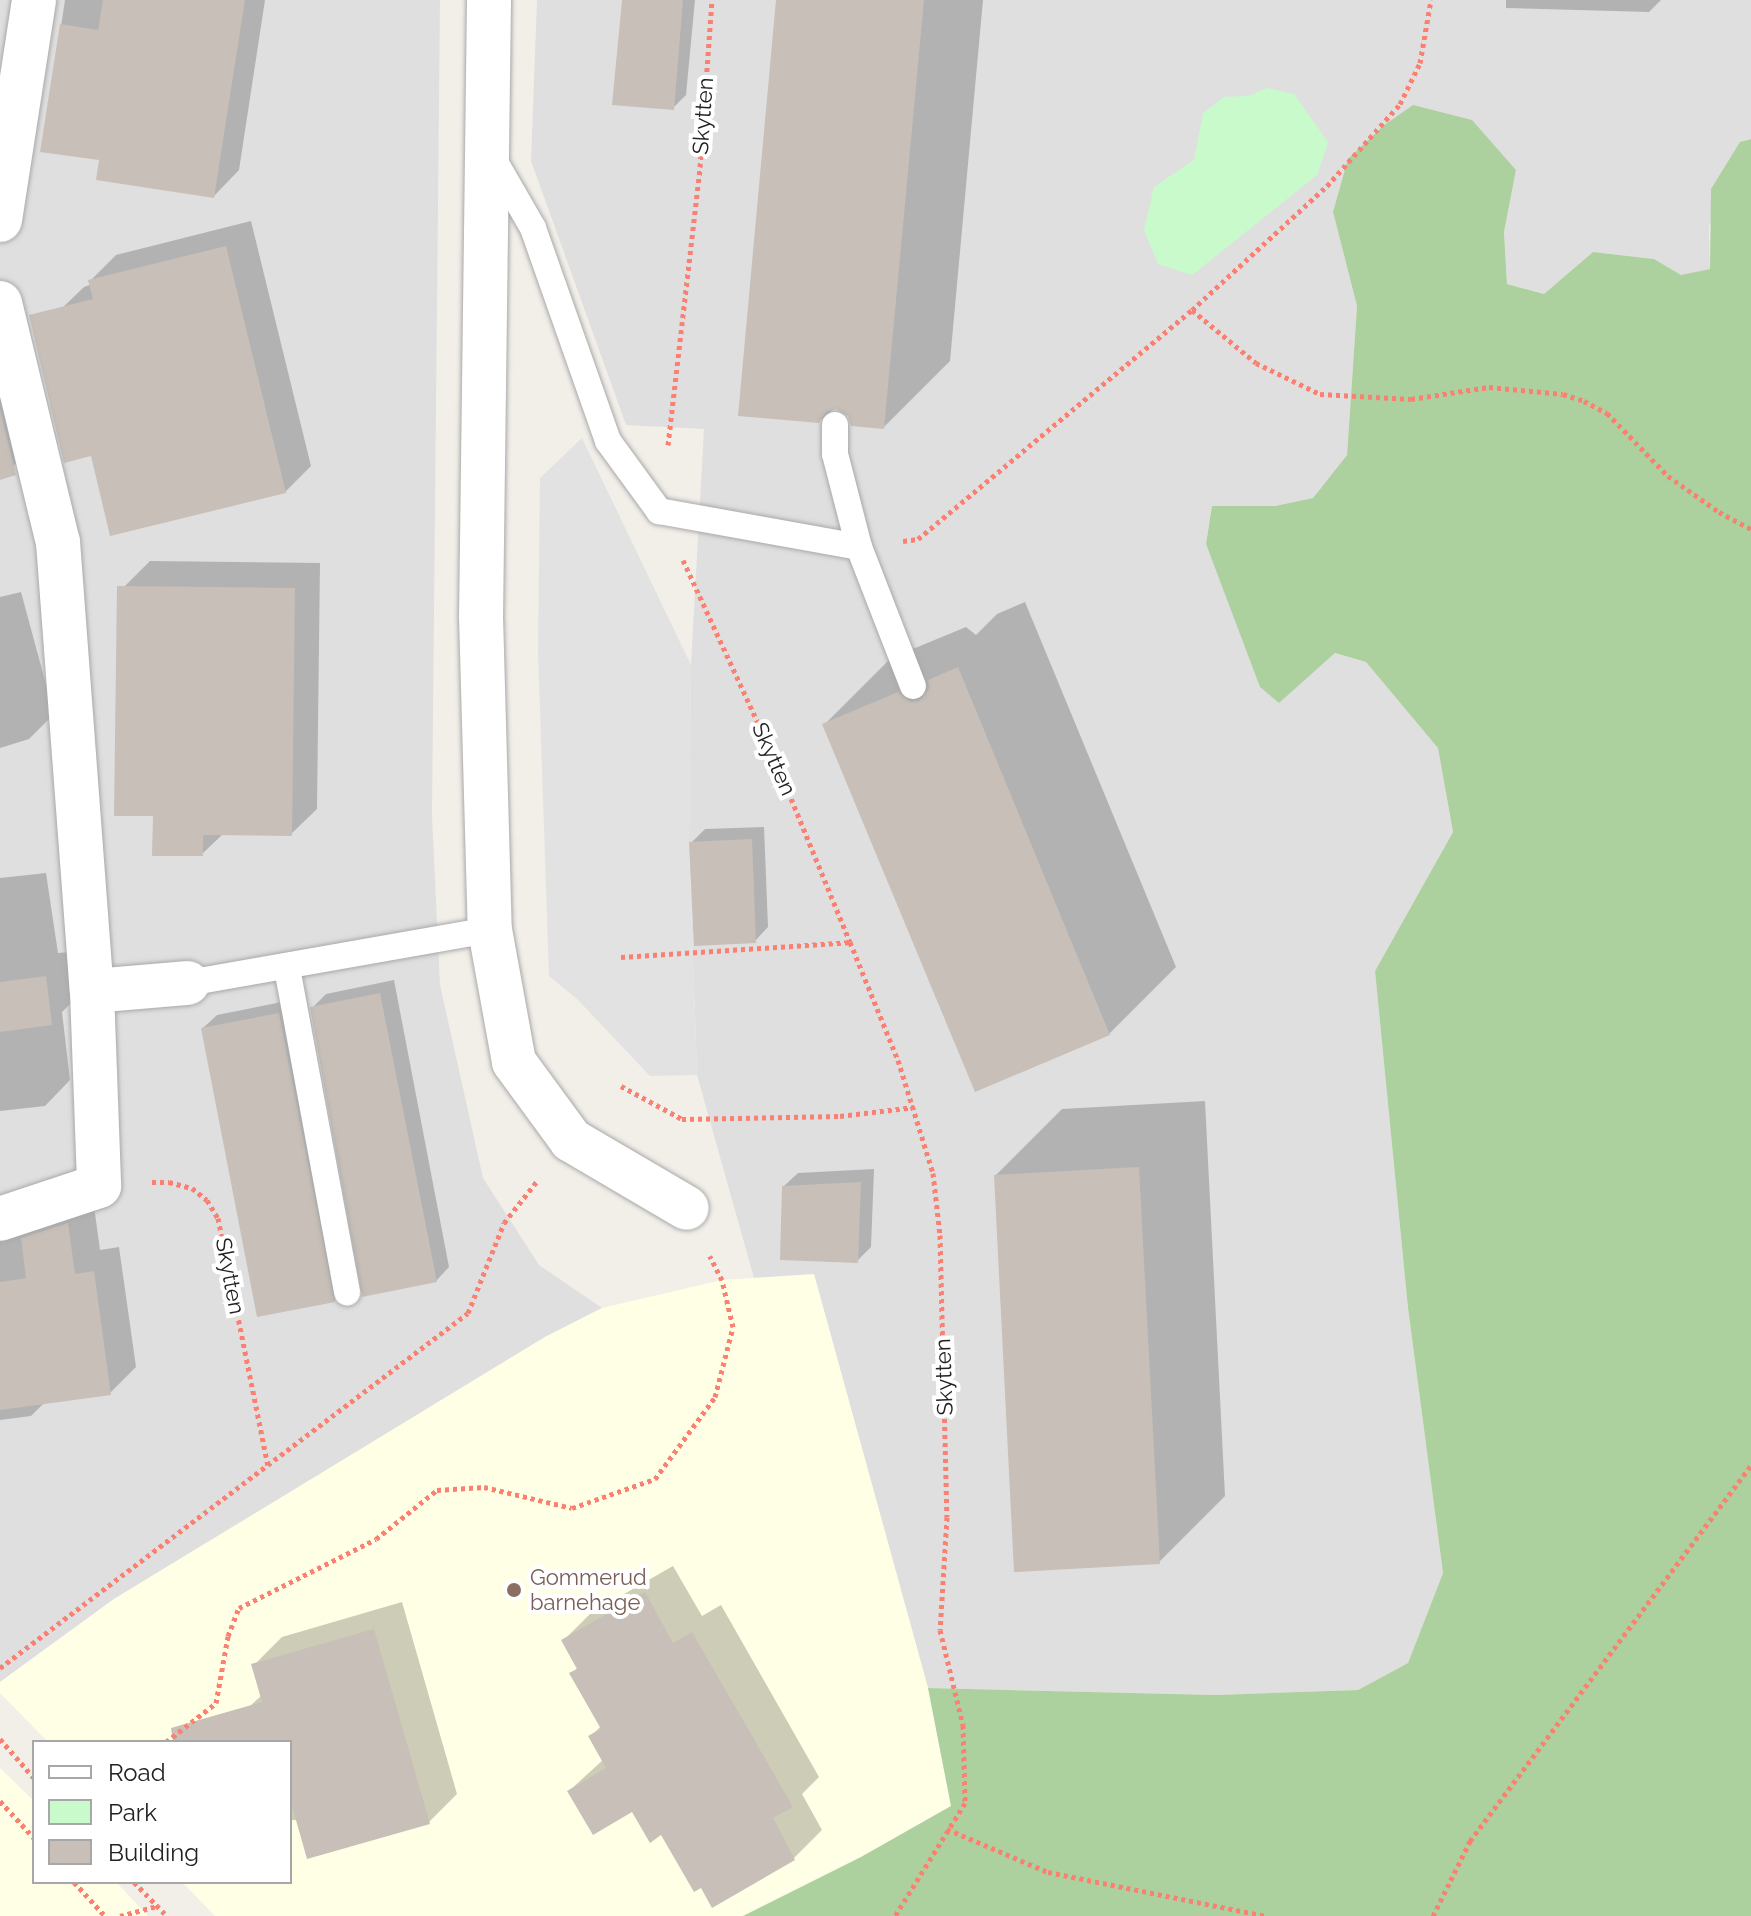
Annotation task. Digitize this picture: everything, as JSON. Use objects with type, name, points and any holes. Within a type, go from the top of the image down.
[{"type":"street","points":[[0,220],[34,0]]},
{"type":"street","points":[[489,0],[481,616],[490,930],[514,1062],[571,1140],[687,1208]]},
{"type":"street","points":[[0,303],[58,542],[92,991],[99,1186],[0,1219]]},
{"type":"street","points":[[92,991],[188,983]]},
{"type":"lane","points":[[485,144],[533,228],[608,441],[659,511],[859,547]]},
{"type":"lane","points":[[835,425],[835,454],[859,547],[913,686]]},
{"type":"lane","points":[[188,983],[490,930]]},
{"type":"lane","points":[[287,968],[347,1292]]},
{"type":"path","name":"Skytten","points":[[712,0],[692,244],[659,511],[779,769],[850,942],[914,1107],[933,1173],[940,1235],[947,1517],[940,1630],[963,1725],[965,1803],[895,1916]]},
{"type":"path","points":[[859,547],[918,539],[1192,310],[1327,186],[1400,104],[1420,63],[1431,0]]},
{"type":"path","points":[[1192,310],[1256,363],[1320,394],[1411,399],[1489,387],[1563,394],[1584,401],[1607,413],[1668,476],[1719,512],[1751,529]]},
{"type":"path","points":[[621,957],[850,942]]},
{"type":"path","points":[[621,1086],[682,1119],[840,1116],[914,1107]]},
{"type":"path","points":[[0,1668],[468,1313],[504,1223],[571,1140]]},
{"type":"path","name":"Skytten","points":[[99,1186],[169,1182],[192,1188],[207,1200],[218,1218],[268,1466]]},
{"type":"path","points":[[169,1740],[216,1703],[228,1636],[239,1608],[376,1539],[437,1490],[484,1487],[572,1508],[655,1479],[715,1397],[733,1327],[722,1280],[687,1208]]},
{"type":"path","points":[[1433,1916],[1470,1841],[1751,1466]]},
{"type":"path","points":[[0,1739],[32,1776]]},
{"type":"path","points":[[0,1801],[32,1836]]},
{"type":"path","points":[[947,1829],[1048,1872],[1267,1916]]},
{"type":"path","points":[[76,1884],[105,1916]]},
{"type":"path","points":[[136,1884],[167,1916]]},
{"type":"path","points":[[120,1916],[158,1906]]},
{"type":"shaded area","points":[[0,0],[440,0],[432,816],[440,985],[483,1178],[539,1265],[602,1308],[545,1337],[114,1599],[0,1682]]},
{"type":"shaded area","points":[[537,0],[1751,0],[1751,139],[1740,142],[1709,226],[1710,269],[1681,276],[1654,259],[1593,252],[1544,294],[1507,284],[1504,232],[1516,169],[1333,212],[1357,306],[1347,455],[1313,498],[1275,506],[1212,506],[1206,544],[1279,702],[1335,653],[1366,662],[1438,747],[1453,832],[1375,971],[1408,1308],[1443,1573],[1408,1663],[1358,1690],[1216,1695],[928,1688],[814,1275],[754,1278],[697,1075],[689,842],[691,665],[704,429],[626,425],[531,161]]},
{"type":"shaded area","points":[[582,438],[691,665],[689,842],[697,1075],[650,1076],[578,1000],[549,976],[538,651],[540,478]]},
{"type":"shaded area","name":"Gommerud barnehage","points":[[814,1274],[928,1688],[951,1806],[861,1857],[743,1916],[215,1916],[184,1884],[292,1884],[292,1740],[46,1740],[0,1693],[0,1682],[114,1599],[545,1337],[602,1308],[722,1280]]},
{"type":"shaded area","points":[[0,1768],[32,1799],[32,1884],[118,1884],[148,1916],[0,1916]]},
{"type":"green space","points":[[1267,88],[1294,94],[1328,142],[1317,175],[1192,275],[1158,264],[1144,230],[1154,187],[1194,160],[1203,113],[1224,97],[1248,96]]},
{"type":"green space","points":[[1413,105],[1472,120],[1516,170],[1504,232],[1507,284],[1544,294],[1593,252],[1654,259],[1681,275],[1710,269],[1711,189],[1740,142],[1751,139],[1751,1916],[743,1916],[861,1857],[951,1806],[928,1688],[1216,1695],[1358,1690],[1408,1663],[1443,1573],[1408,1308],[1375,971],[1453,832],[1438,748],[1366,662],[1335,653],[1279,703],[1260,687],[1206,544],[1212,506],[1275,506],[1313,498],[1347,455],[1357,306],[1333,212],[1348,159],[1383,126]]},
{"type":"building","points":[[103,0],[245,0],[214,198],[96,180],[99,160],[40,152],[60,24],[98,30]]},
{"type":"building","points":[[622,0],[683,0],[674,110],[612,105]]},
{"type":"building","points":[[776,0],[924,0],[884,429],[851,426],[848,416],[836,409],[826,412],[819,423],[738,416]]},
{"type":"building","points":[[226,246],[286,493],[110,536],[91,456],[64,463],[29,315],[93,299],[88,280]]},
{"type":"building","points":[[0,409],[16,475],[0,480]]},
{"type":"building","points":[[117,586],[295,588],[292,836],[203,835],[203,856],[152,856],[153,816],[114,816]]},
{"type":"building","points":[[958,667],[1110,1035],[975,1092],[822,724],[898,692],[910,702],[919,701],[929,689],[928,680]]},
{"type":"building","points":[[752,839],[756,943],[694,946],[689,842]]},
{"type":"building","points":[[46,976],[52,1025],[0,1032],[0,982]]},
{"type":"building","points":[[380,993],[437,1282],[362,1297],[310,1007]]},
{"type":"building","points":[[279,1013],[335,1302],[257,1317],[201,1028]]},
{"type":"building","points":[[1139,1167],[1160,1564],[1014,1572],[994,1175]]},
{"type":"building","points":[[861,1182],[858,1263],[780,1260],[782,1186]]},
{"type":"building","points":[[68,1223],[75,1274],[94,1271],[111,1395],[0,1410],[0,1282],[26,1278],[21,1238]]},
{"type":"building","points":[[645,1592],[673,1643],[692,1632],[793,1807],[773,1818],[795,1860],[712,1908],[701,1888],[694,1892],[661,1835],[650,1843],[632,1812],[593,1835],[567,1791],[606,1768],[588,1736],[601,1729],[569,1673],[577,1669],[561,1640]]},
{"type":"building","points":[[374,1629],[430,1824],[307,1859],[292,1806],[292,1740],[173,1740],[171,1728],[262,1702],[251,1664]]},
{"type":"place","name":"Gommerud barnehage","points":[[514,1590]]}]
